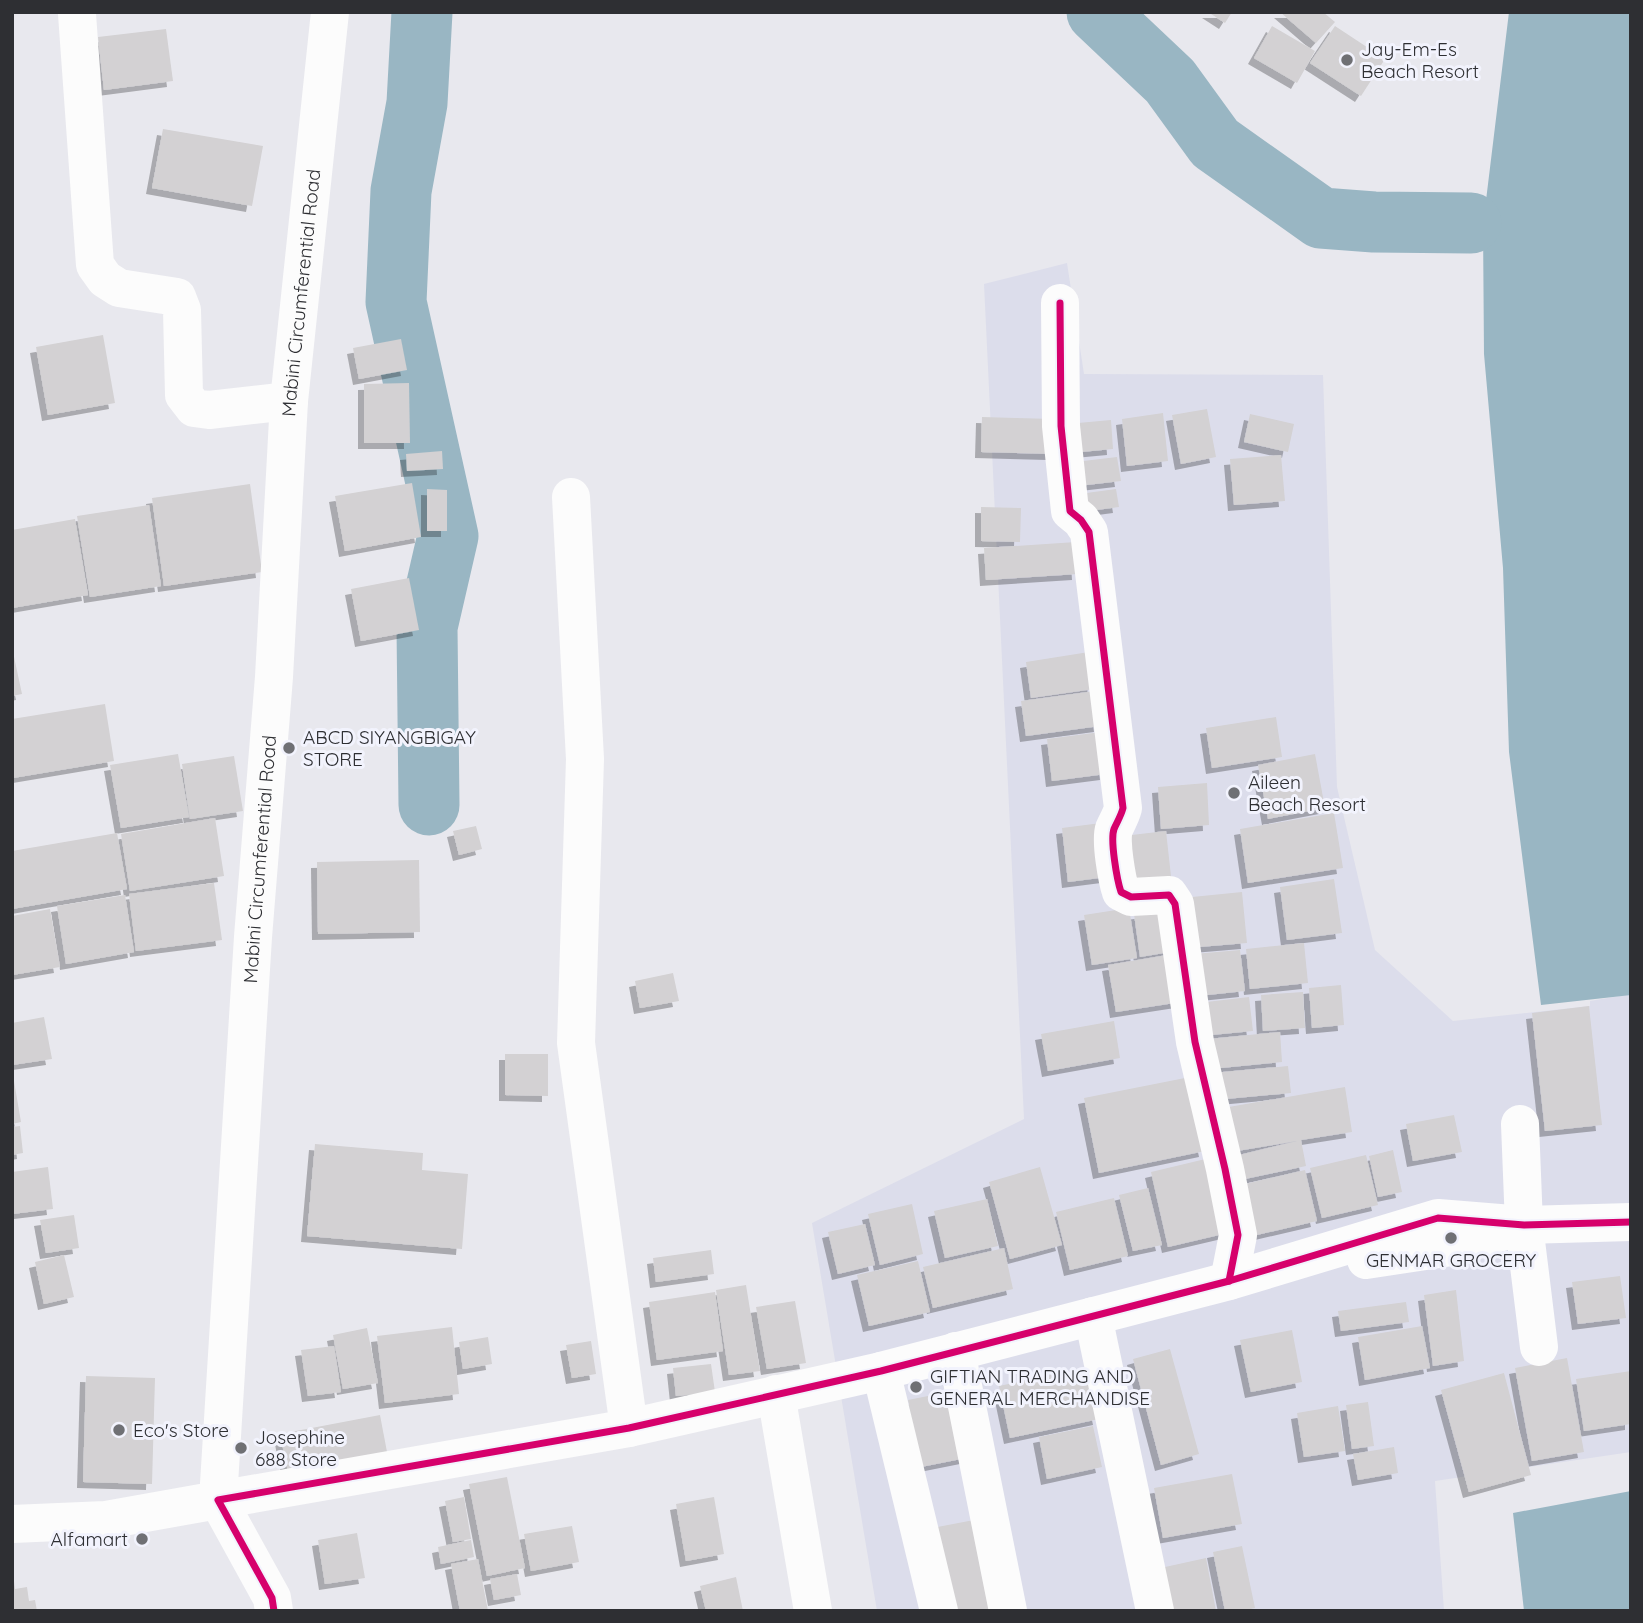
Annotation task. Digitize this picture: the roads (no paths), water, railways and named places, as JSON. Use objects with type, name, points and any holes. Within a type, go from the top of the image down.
[{"type":"street","name":"Mabini Circumferential Road","points":[[218,1500],[253,937],[274,677],[289,401],[330,12]]},
{"type":"street","points":[[77,14],[95,265],[105,279],[119,288],[177,297],[182,310],[184,395],[194,408],[209,410],[289,401]]},
{"type":"street","points":[[1060,303],[1061,426],[1070,511],[1081,520],[1089,532],[1123,808],[1113,831],[1116,880],[1121,892],[1130,897],[1170,895],[1175,904],[1195,1042],[1226,1169],[1238,1235],[1229,1281]]},
{"type":"street","points":[[571,497],[585,760],[576,1043],[629,1428]]},
{"type":"street","points":[[1520,1124],[1524,1225],[1539,1347]]},
{"type":"street","points":[[12,1524],[106,1520],[629,1428],[881,1371],[1229,1281],[1438,1218],[1524,1225],[1631,1222]]},
{"type":"street","points":[[1093,1316],[1155,1611]]},
{"type":"street","points":[[956,1351],[1008,1611]]},
{"type":"street","points":[[881,1371],[939,1611]]},
{"type":"street","points":[[775,1394],[813,1611]]},
{"type":"street","points":[[218,1500],[272,1598],[274,1611]]},
{"type":"water","points":[[1509,12],[1631,12],[1631,995],[1541,1005],[1509,752],[1503,568],[1484,354],[1483,225]]},
{"type":"water","points":[[1631,1491],[1631,1611],[1524,1611],[1513,1513]]},
{"type":"waterway","points":[[422,12],[417,103],[401,191],[396,302],[448,536],[427,627],[429,805]]},
{"type":"waterway","points":[[1097,12],[1170,81],[1215,143],[1321,218],[1374,222],[1471,223]]},
{"type":"place","name":"Jay-Em-Es Beach Resort","points":[[1347,60]]},
{"type":"place","name":"ABCD SIYANGBIGAY STORE","points":[[289,748]]},
{"type":"place","name":"Aileen Beach Resort","points":[[1234,793]]},
{"type":"place","name":"GENMAR GROCERY","points":[[1451,1238]]},
{"type":"place","name":"GIFTIAN TRADING AND GENERAL MERCHANDISE","points":[[916,1387]]},
{"type":"place","name":"Eco's Store","points":[[119,1430]]},
{"type":"place","name":"Josephine 688 Store","points":[[241,1448]]},
{"type":"place","name":"Alfamart","points":[[142,1539]]}]
